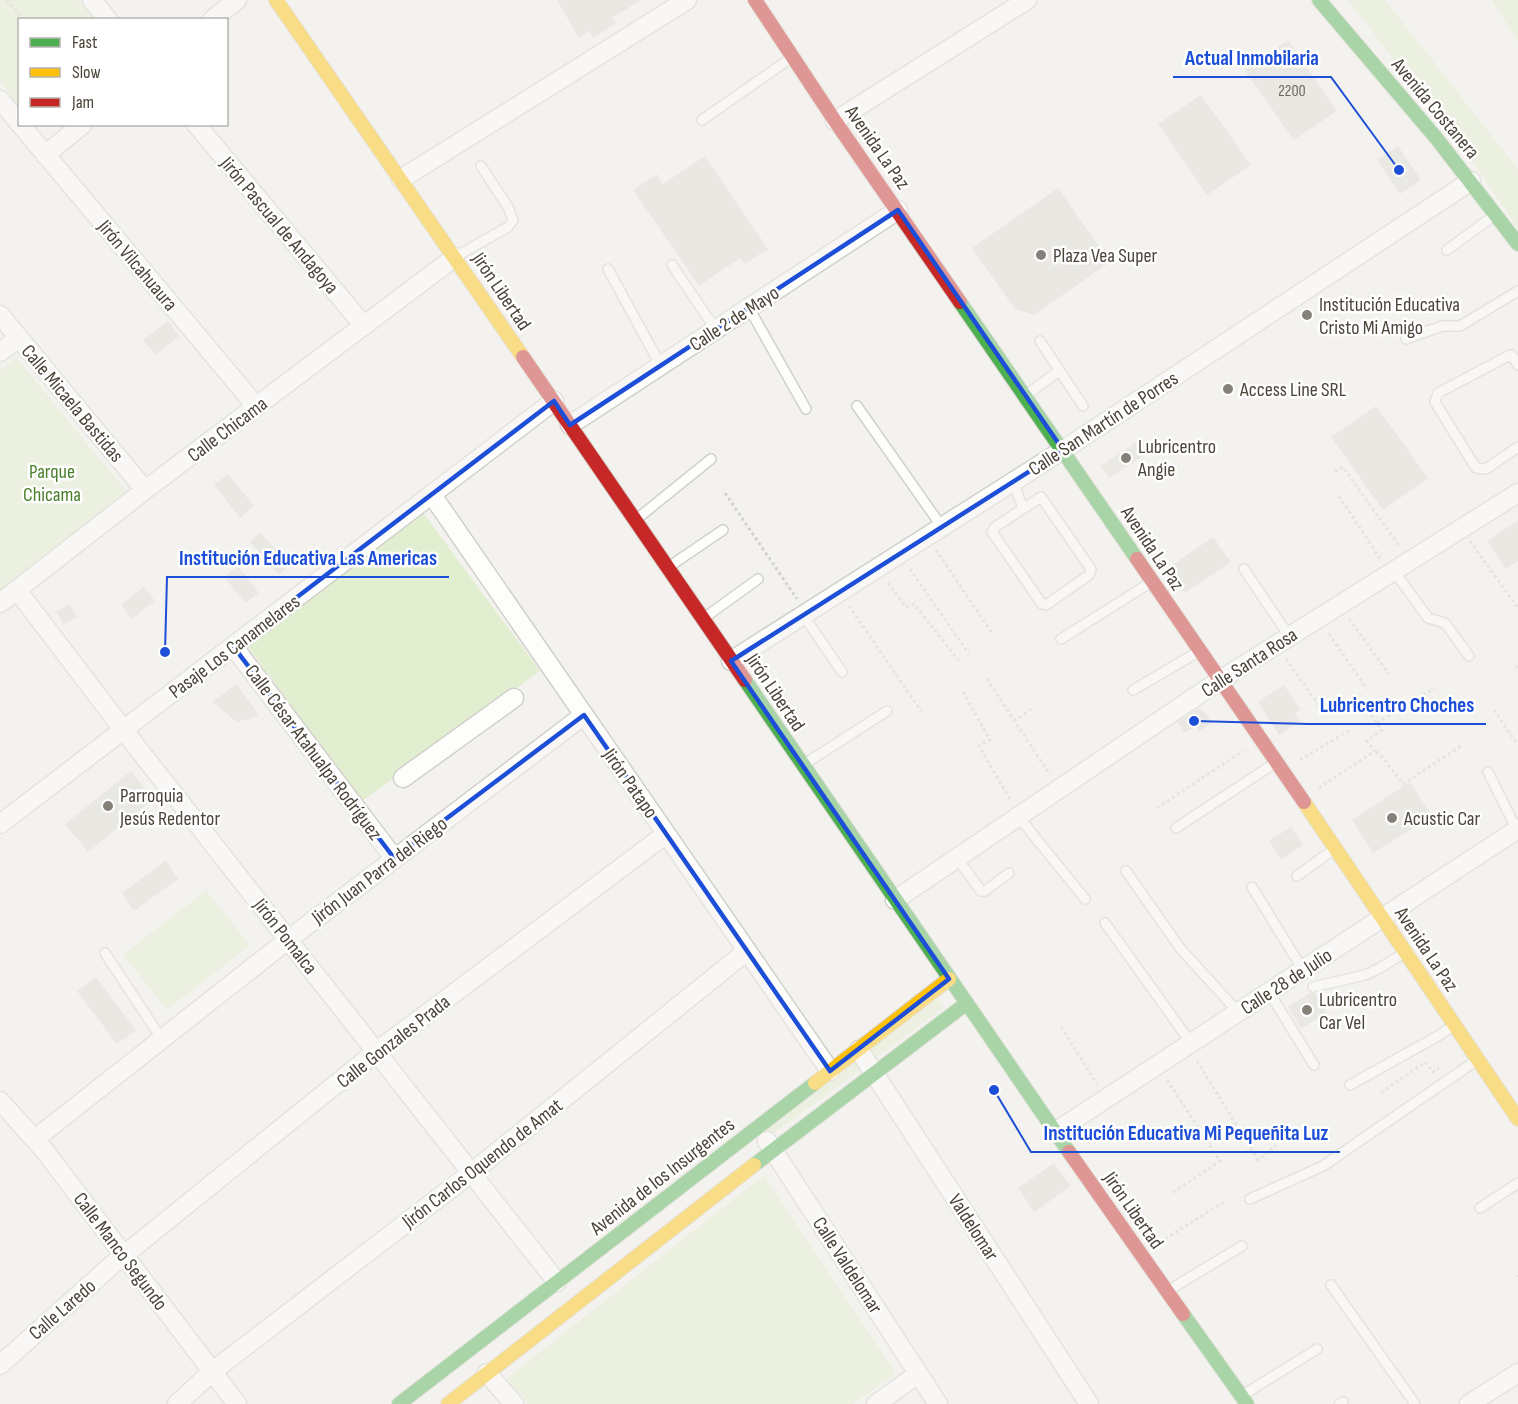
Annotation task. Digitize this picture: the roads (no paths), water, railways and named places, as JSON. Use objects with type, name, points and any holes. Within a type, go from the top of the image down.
[{"type":"street","points":[[92,0],[106,18]]},
{"type":"street","points":[[214,18],[237,0]]},
{"type":"street","name":"Jirón Libertad","points":[[276,0],[554,401],[949,979],[1244,1400]]},
{"type":"street","points":[[401,179],[687,0]]},
{"type":"street","name":"Avenida La Paz","points":[[755,0],[1302,799],[1518,1119]]},
{"type":"street","points":[[836,121],[1028,0]]},
{"type":"street","name":"Avenida Costanera","points":[[1320,0],[1471,181],[1518,244]]},
{"type":"street","name":"Jirón Vilcahuaura","points":[[0,100],[18,122]]},
{"type":"street","name":"Jirón Vilcahuaura","points":[[22,126],[256,406]]},
{"type":"street","points":[[45,155],[81,126]]},
{"type":"street","name":"Jirón Pascual de Andagoya","points":[[198,126],[364,326]]},
{"type":"street","name":"Calle San Martín de Porres","points":[[731,662],[1063,450],[1471,181]]},
{"type":"street","name":"Calle 2 de Mayo","points":[[570,425],[898,210]]},
{"type":"street","name":"Calle Chicama","points":[[0,603],[256,406],[455,257]]},
{"type":"street","name":"Calle Micaela Bastidas","points":[[0,315],[146,490]]},
{"type":"street","points":[[0,352],[19,338]]},
{"type":"street","name":"Pasaje Los Canamelares","points":[[0,824],[554,401]]},
{"type":"street","name":"Calle Santa Rosa","points":[[895,900],[1220,680],[1518,493]]},
{"type":"street","name":"Jirón Patapo","points":[[432,495],[830,1071]]},
{"type":"street","name":"Jirón Pomalca","points":[[17,590],[123,730],[557,1282]]},
{"type":"street","name":"Calle César Atahualpa Rodríguez","points":[[233,646],[394,858]]},
{"type":"street","points":[[403,778],[514,698]]},
{"type":"street","name":"Jirón Juan Parra del Riego","points":[[35,1139],[289,939],[584,715]]},
{"type":"street","name":"Calle 28 de Julio","points":[[1055,1132],[1518,830]]},
{"type":"street","name":"Calle Gonzales Prada","points":[[125,1255],[376,1051],[666,834]]},
{"type":"street","name":"Jirón Carlos Oquendo de Amat","points":[[177,1404],[213,1371],[471,1173],[747,951]]},
{"type":"street","name":"Avenida de los Insurgentes","points":[[399,1404],[949,979]]},
{"type":"street","points":[[448,1404],[967,1003]]},
{"type":"street","name":"Valdelomar","points":[[859,1050],[1089,1404]]},
{"type":"street","name":"Calle Manco Segundo","points":[[0,1101],[35,1139],[237,1404]]},
{"type":"street","name":"Calle Valdelomar","points":[[758,1127],[938,1404]]},
{"type":"street","name":"Calle Laredo","points":[[0,1365],[125,1255]]},
{"type":"street","points":[[487,1373],[514,1404]]},
{"type":"street","points":[[1469,1404],[1518,1373]]},
{"type":"street","points":[[876,1404],[918,1374]]},
{"type":"lane","points":[[702,120],[793,56]]},
{"type":"lane","points":[[455,257],[508,227],[513,220],[508,207],[481,166]]},
{"type":"lane","points":[[1447,250],[1496,213]]},
{"type":"lane","points":[[672,265],[716,330]]},
{"type":"lane","points":[[608,269],[661,366]]},
{"type":"lane","points":[[1406,339],[1442,326],[1460,326],[1518,291]]},
{"type":"lane","points":[[749,308],[806,409]]},
{"type":"lane","points":[[1040,341],[1083,406]]},
{"type":"lane","points":[[1518,365],[1510,355],[1438,393],[1435,402],[1476,468],[1485,470],[1518,447]]},
{"type":"lane","points":[[1024,396],[1059,371]]},
{"type":"lane","points":[[857,406],[935,532]]},
{"type":"lane","points":[[635,520],[711,459]]},
{"type":"lane","points":[[1013,482],[1023,508]]},
{"type":"lane","points":[[1041,497],[1091,569],[1089,575],[1047,605],[1041,604],[992,532],[995,527],[1023,508],[1041,497]]},
{"type":"lane","points":[[667,567],[723,530]]},
{"type":"lane","points":[[1244,569],[1282,641]]},
{"type":"lane","points":[[1392,572],[1428,618],[1445,623],[1469,656]]},
{"type":"lane","points":[[703,619],[758,579]]},
{"type":"lane","points":[[1061,639],[1152,582]]},
{"type":"lane","points":[[805,615],[842,672]]},
{"type":"lane","points":[[1133,690],[1200,651]]},
{"type":"lane","points":[[803,765],[887,711]]},
{"type":"lane","points":[[1176,828],[1279,767]]},
{"type":"lane","points":[[1488,772],[1518,830]]},
{"type":"lane","points":[[1019,816],[1086,899]]},
{"type":"lane","points":[[1298,876],[1335,848]]},
{"type":"lane","points":[[957,858],[981,891],[985,891],[1009,873]]},
{"type":"lane","points":[[1126,871],[1180,948],[1238,1012]]},
{"type":"lane","points":[[1252,887],[1303,970]]},
{"type":"lane","points":[[1105,923],[1189,1045]]},
{"type":"lane","points":[[1314,987],[1365,975],[1406,952]]},
{"type":"lane","points":[[105,953],[161,1038]]},
{"type":"lane","points":[[1269,992],[1272,1001],[1314,1065]]},
{"type":"lane","points":[[1350,1085],[1438,1036],[1455,1024]]},
{"type":"lane","points":[[1250,1199],[1323,1166],[1478,1060]]},
{"type":"lane","points":[[1480,1208],[1518,1183]]},
{"type":"lane","points":[[1167,1291],[1242,1246]]},
{"type":"lane","points":[[1331,1285],[1415,1404]]},
{"type":"lane","points":[[1244,1400],[1317,1349]]},
{"type":"place","name":"Actual Inmobilaria","points":[[1399,170]]},
{"type":"place","name":"Plaza Vea Super","points":[[1041,255]]},
{"type":"place","name":"Institución Educativa Cristo Mi Amigo","points":[[1307,315]]},
{"type":"place","name":"Access Line SRL","points":[[1228,389]]},
{"type":"place","name":"Lubricentro Angie","points":[[1126,458]]},
{"type":"place","name":"Institución Educativa Las Americas","points":[[165,652]]},
{"type":"place","name":"Lubricentro Choches","points":[[1194,721]]},
{"type":"place","name":"Parroquia Jesús Redentor","points":[[108,806]]},
{"type":"place","name":"Acustic Car","points":[[1392,818]]},
{"type":"place","name":"Lubricentro Car Vel","points":[[1307,1010]]},
{"type":"place","name":"Institución Educativa Mi Pequeñita Luz","points":[[994,1090]]},
{"type":"park label","name":"Parque Chicama","points":[[52,482]]}]
